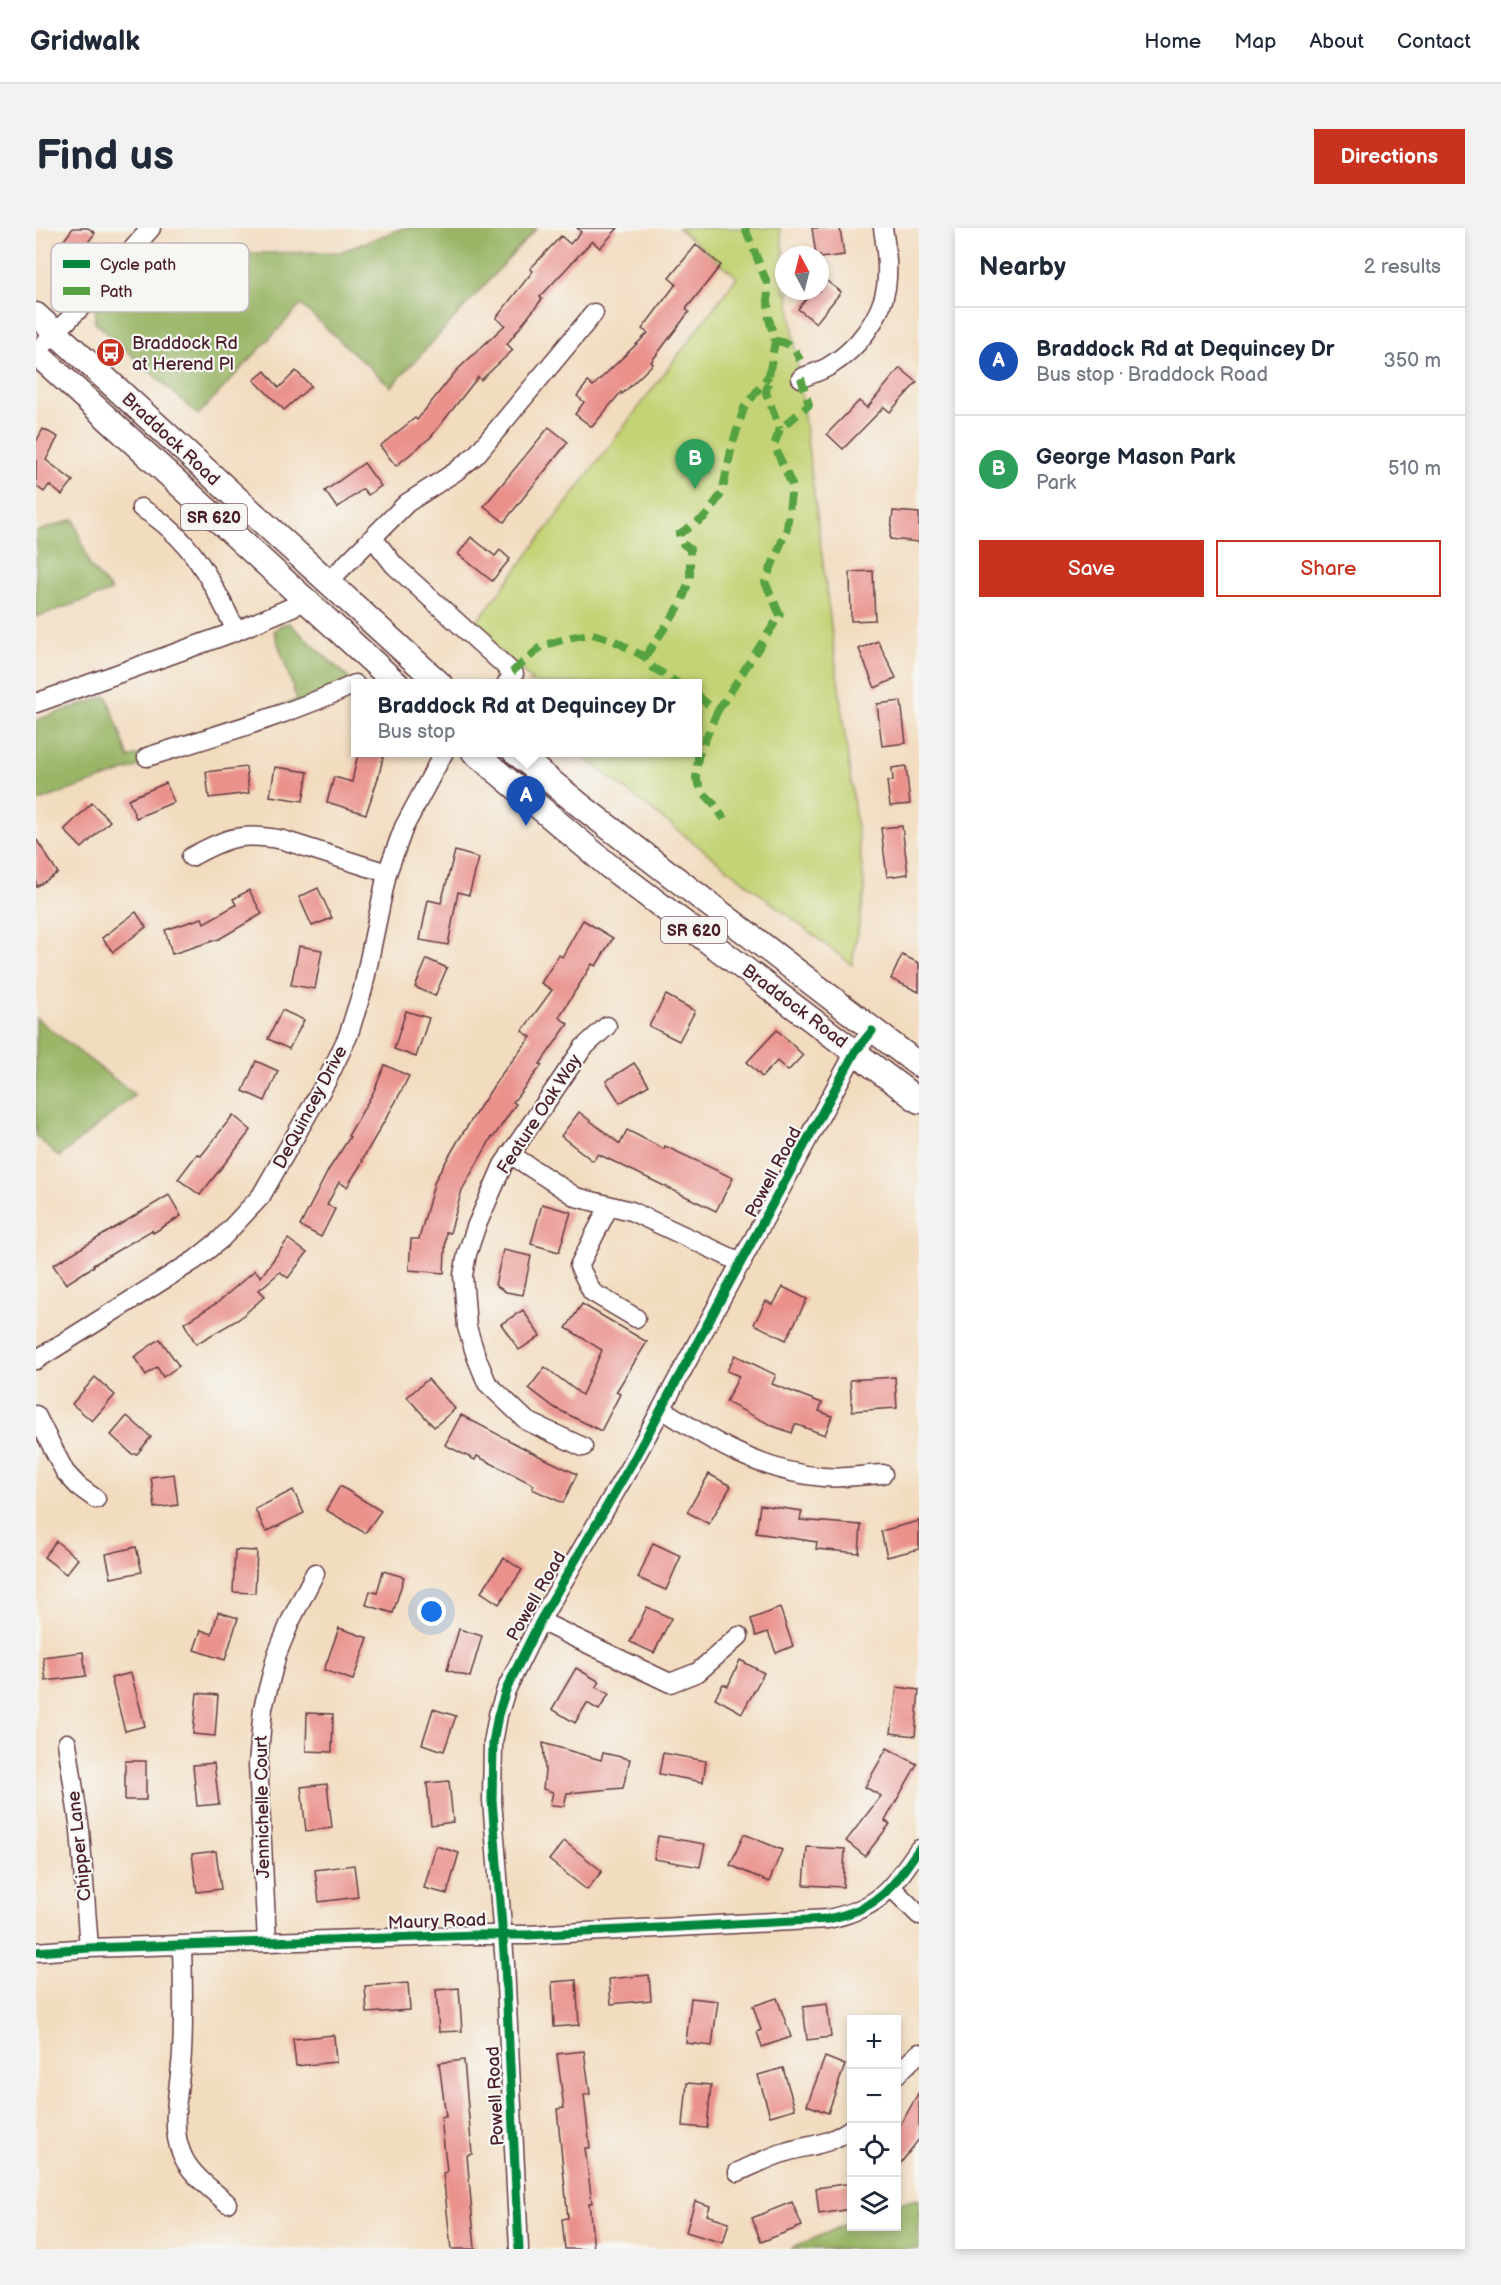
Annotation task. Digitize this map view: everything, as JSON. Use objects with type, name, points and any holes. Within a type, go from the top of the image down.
[{"type":"main road","name":"Braddock Road","points":[[36,315],[435,679]]},
{"type":"main road","name":"Braddock Road","points":[[36,352],[390,677]]},
{"type":"main road","name":"Braddock Road","points":[[479,757],[610,867],[919,1101]]},
{"type":"main road","name":"Braddock Road","points":[[521,757],[581,806],[919,1065]]},
{"type":"street","points":[[138,243],[151,228]]},
{"type":"street","points":[[801,378],[829,367],[839,359],[859,339],[877,315],[886,288],[887,268],[883,228]]},
{"type":"street","points":[[36,352],[76,312]]},
{"type":"street","points":[[328,582],[407,503],[455,472],[476,454],[594,313]]},
{"type":"street","points":[[141,508],[159,518],[189,550],[212,580],[236,631]]},
{"type":"street","points":[[373,538],[394,565],[514,674],[510,679]]},
{"type":"street","points":[[36,703],[236,631],[306,600]]},
{"type":"street","points":[[147,757],[243,727],[351,686]]},
{"type":"street","name":"DeQuincey Drive","points":[[36,1360],[195,1260],[221,1239],[261,1196],[327,1080],[348,1036],[363,988],[387,873],[408,819],[442,757]]},
{"type":"street","points":[[191,857],[232,837],[267,837],[387,873]]},
{"type":"street","name":"Feature Oak Way","points":[[583,1447],[527,1421],[487,1383],[467,1326],[463,1275],[476,1227],[503,1165],[583,1047],[607,1026]]},
{"type":"street","name":"Powell Road","points":[[519,2249],[502,1935],[492,1800],[493,1743],[498,1715],[506,1690],[540,1621],[662,1409],[855,1052],[872,1031]]},
{"type":"street","points":[[510,1154],[576,1197],[631,1211],[742,1263]]},
{"type":"street","points":[[609,1206],[579,1266],[592,1292],[636,1318]]},
{"type":"street","points":[[662,1409],[711,1441],[762,1464],[823,1477],[883,1474]]},
{"type":"street","points":[[36,1415],[65,1472],[96,1499]]},
{"type":"street","name":"Jennichelle Court","points":[[267,1942],[258,1764],[263,1708],[277,1654],[315,1573]]},
{"type":"street","points":[[540,1621],[670,1683],[698,1672],[739,1636]]},
{"type":"street","name":"Chipper Lane","points":[[67,1743],[80,1830],[89,1948]]},
{"type":"street","name":"Maury Road","points":[[36,1952],[89,1948],[502,1935],[828,1919],[867,1906],[892,1888],[919,1849]]},
{"type":"street","points":[[892,1888],[919,1915]]},
{"type":"street","points":[[183,1946],[183,2050],[175,2110],[176,2132],[180,2152],[190,2169],[227,2203]]},
{"type":"street","points":[[901,2071],[919,2054]]},
{"type":"street","points":[[738,2172],[787,2151],[822,2144],[847,2131]]},
{"type":"green space","points":[[403,228],[537,228],[391,387],[301,305],[198,415],[95,322],[95,312],[249,312],[249,253],[340,252]]},
{"type":"green space","points":[[678,228],[780,228],[782,246],[775,246],[775,300],[789,300],[865,891],[852,965],[583,757],[702,757],[702,679],[531,679],[473,627],[737,277]]},
{"type":"green space","points":[[74,519],[90,566],[112,591],[36,617],[36,532]]},
{"type":"green space","points":[[289,623],[351,680],[351,692],[36,802],[36,720],[107,696],[129,758],[297,700],[274,631],[281,625]]},
{"type":"green space","points":[[36,1018],[135,1095],[59,1157],[36,1136]]},
{"type":"green space","points":[[919,2199],[919,2249],[790,2249],[847,2224],[847,2231],[901,2231],[901,2202]]},
{"type":"building","points":[[73,228],[88,228],[95,233],[88,243],[62,243]]},
{"type":"building","points":[[577,228],[618,228],[600,248],[592,241],[540,297],[542,299],[507,344],[513,350],[481,380],[478,377],[431,437],[396,466],[380,446],[415,418],[417,420],[456,371],[505,325],[496,318],[533,271],[530,269],[561,236],[570,244],[581,232]]},
{"type":"building","points":[[812,228],[840,228],[844,255],[829,257],[829,246],[815,246]]},
{"type":"building","points":[[696,245],[721,265],[686,309],[689,312],[651,362],[653,364],[622,394],[621,392],[592,427],[575,414],[584,402],[577,396],[588,382],[593,386],[648,333],[642,329],[676,284],[669,278]]},
{"type":"building","points":[[829,283],[841,292],[816,323],[798,309],[806,300],[829,300]]},
{"type":"building","points":[[900,368],[917,382],[890,412],[884,407],[843,449],[827,434],[859,401],[867,408]]},
{"type":"building","points":[[265,371],[279,388],[296,371],[311,386],[284,410],[254,380]]},
{"type":"building","points":[[549,427],[568,442],[504,522],[484,506]]},
{"type":"building","points":[[43,429],[58,437],[46,460],[73,481],[62,495],[49,485],[44,492],[36,486],[36,442]]},
{"type":"building","points":[[364,463],[381,486],[368,495],[363,489],[337,508],[325,491]]},
{"type":"building","points":[[893,511],[919,513],[919,542],[890,539]]},
{"type":"building","points":[[471,537],[495,556],[500,550],[510,559],[492,581],[458,554]]},
{"type":"building","points":[[873,571],[875,620],[851,621],[850,572]]},
{"type":"building","points":[[878,641],[896,678],[875,688],[859,649]]},
{"type":"building","points":[[901,701],[906,743],[882,746],[877,704]]},
{"type":"building","points":[[357,757],[383,757],[366,814],[327,802],[334,777],[352,782]]},
{"type":"building","points":[[906,766],[910,804],[890,806],[887,781],[893,781],[892,768]]},
{"type":"building","points":[[246,767],[249,793],[209,798],[206,772]]},
{"type":"building","points":[[275,767],[308,772],[303,801],[270,796]]},
{"type":"building","points":[[166,783],[174,802],[136,818],[128,799]]},
{"type":"building","points":[[92,803],[110,821],[82,848],[64,830]]},
{"type":"building","points":[[902,826],[908,874],[887,877],[881,828]]},
{"type":"building","points":[[36,839],[58,873],[36,887]]},
{"type":"building","points":[[455,851],[479,858],[469,895],[458,892],[448,945],[420,940],[428,900],[441,903]]},
{"type":"building","points":[[318,888],[332,918],[312,926],[299,897]]},
{"type":"building","points":[[249,890],[262,914],[219,939],[172,954],[165,930],[202,918],[204,923],[236,905],[233,899]]},
{"type":"building","points":[[136,912],[146,927],[113,952],[102,938]]},
{"type":"building","points":[[583,920],[613,938],[596,966],[592,964],[559,1017],[568,1024],[540,1064],[542,1065],[513,1102],[516,1104],[492,1137],[462,1190],[450,1233],[446,1232],[444,1273],[409,1270],[411,1239],[419,1239],[435,1180],[500,1076],[531,1037],[522,1031],[552,990],[541,983],[559,955],[562,957]]},
{"type":"building","points":[[299,946],[322,950],[315,989],[291,985]]},
{"type":"building","points":[[902,955],[919,963],[919,992],[891,979]]},
{"type":"building","points":[[427,959],[447,968],[435,996],[415,987]]},
{"type":"building","points":[[666,995],[695,1011],[679,1041],[649,1026]]},
{"type":"building","points":[[282,1010],[304,1020],[289,1049],[268,1039]]},
{"type":"building","points":[[406,1011],[429,1018],[416,1057],[394,1049]]},
{"type":"building","points":[[777,1030],[803,1055],[788,1071],[777,1061],[762,1077],[747,1062]]},
{"type":"building","points":[[256,1061],[278,1071],[265,1101],[243,1091]]},
{"type":"building","points":[[634,1063],[649,1085],[620,1103],[606,1081]]},
{"type":"building","points":[[385,1065],[409,1076],[347,1187],[339,1182],[327,1205],[335,1209],[321,1237],[300,1226],[329,1169],[350,1137],[348,1136],[373,1093]]},
{"type":"building","points":[[579,1112],[620,1144],[627,1130],[664,1149],[665,1146],[733,1178],[716,1211],[598,1154],[593,1161],[561,1136]]},
{"type":"building","points":[[233,1115],[251,1130],[200,1195],[178,1179],[197,1154],[201,1156]]},
{"type":"building","points":[[169,1195],[181,1216],[153,1233],[152,1230],[66,1284],[53,1265]]},
{"type":"building","points":[[542,1204],[571,1212],[559,1252],[531,1244]]},
{"type":"building","points":[[288,1239],[307,1253],[288,1278],[280,1272],[259,1290],[265,1296],[239,1319],[196,1344],[184,1323],[217,1303],[255,1270],[261,1277]]},
{"type":"building","points":[[503,1250],[531,1256],[523,1295],[506,1292],[495,1285]]},
{"type":"building","points":[[783,1287],[807,1299],[786,1340],[754,1324],[766,1301],[773,1305]]},
{"type":"building","points":[[582,1304],[647,1342],[616,1392],[620,1394],[601,1431],[555,1408],[529,1388],[545,1367],[582,1395],[602,1350],[566,1328]]},
{"type":"building","points":[[523,1310],[540,1336],[519,1350],[501,1324]]},
{"type":"building","points":[[160,1339],[179,1366],[163,1377],[157,1367],[146,1375],[134,1357]]},
{"type":"building","points":[[735,1355],[776,1375],[772,1384],[822,1403],[819,1411],[832,1416],[825,1435],[795,1424],[792,1433],[726,1402],[739,1376],[727,1371]]},
{"type":"building","points":[[95,1377],[115,1395],[92,1421],[72,1404]]},
{"type":"building","points":[[895,1377],[897,1408],[852,1411],[850,1380]]},
{"type":"building","points":[[428,1379],[455,1409],[434,1427],[407,1397]]},
{"type":"building","points":[[461,1415],[577,1474],[563,1503],[532,1489],[534,1485],[477,1456],[475,1460],[445,1445]]},
{"type":"building","points":[[127,1416],[151,1437],[137,1454],[132,1454],[111,1435]]},
{"type":"building","points":[[174,1474],[178,1505],[155,1508],[151,1477]]},
{"type":"building","points":[[709,1474],[731,1486],[709,1524],[687,1512]]},
{"type":"building","points":[[340,1486],[381,1511],[365,1533],[326,1510]]},
{"type":"building","points":[[293,1490],[304,1513],[266,1532],[255,1509]]},
{"type":"building","points":[[760,1505],[802,1511],[800,1520],[861,1525],[859,1553],[816,1549],[817,1542],[756,1533]]},
{"type":"building","points":[[919,1521],[919,1549],[887,1557],[881,1531]]},
{"type":"building","points":[[56,1541],[78,1559],[66,1574],[44,1557]]},
{"type":"building","points":[[653,1543],[681,1556],[666,1590],[638,1578]]},
{"type":"building","points":[[136,1547],[142,1572],[111,1578],[106,1554]]},
{"type":"building","points":[[235,1550],[257,1551],[255,1593],[233,1592]]},
{"type":"building","points":[[504,1558],[522,1570],[499,1604],[481,1592]]},
{"type":"building","points":[[383,1571],[404,1577],[393,1613],[366,1605],[370,1591],[377,1593]]},
{"type":"building","points":[[647,1607],[671,1618],[654,1653],[630,1642]]},
{"type":"building","points":[[780,1608],[793,1646],[776,1653],[768,1632],[756,1636],[751,1619]]},
{"type":"building","points":[[218,1612],[238,1618],[225,1660],[194,1650],[201,1630],[212,1634]]},
{"type":"building","points":[[339,1628],[368,1638],[353,1680],[324,1670]]},
{"type":"building","points":[[459,1629],[482,1636],[470,1677],[447,1670]]},
{"type":"building","points":[[83,1652],[86,1676],[46,1681],[43,1657]]},
{"type":"building","points":[[740,1660],[764,1673],[742,1713],[715,1698],[723,1684],[728,1686]]},
{"type":"building","points":[[576,1668],[600,1682],[596,1687],[609,1694],[599,1710],[587,1703],[575,1723],[552,1709]]},
{"type":"building","points":[[131,1673],[145,1726],[125,1731],[111,1678]]},
{"type":"building","points":[[897,1687],[919,1690],[915,1736],[891,1733]]},
{"type":"building","points":[[197,1693],[218,1695],[215,1736],[193,1734]]},
{"type":"building","points":[[433,1709],[456,1716],[444,1751],[422,1744]]},
{"type":"building","points":[[307,1713],[333,1714],[332,1752],[306,1751]]},
{"type":"building","points":[[543,1743],[601,1760],[603,1753],[630,1759],[623,1788],[567,1793],[564,1806],[550,1805],[553,1792],[543,1789],[545,1771]]},
{"type":"building","points":[[887,1748],[917,1764],[885,1821],[890,1824],[865,1856],[846,1841],[881,1796],[865,1787]]},
{"type":"building","points":[[663,1753],[706,1761],[703,1782],[659,1774]]},
{"type":"building","points":[[125,1761],[146,1761],[146,1800],[125,1800]]},
{"type":"building","points":[[214,1763],[219,1804],[197,1806],[193,1765]]},
{"type":"building","points":[[449,1781],[453,1822],[431,1825],[427,1783]]},
{"type":"building","points":[[327,1784],[332,1828],[306,1831],[301,1787]]},
{"type":"building","points":[[744,1834],[782,1850],[769,1882],[730,1865]]},
{"type":"building","points":[[658,1836],[705,1844],[700,1867],[654,1859]]},
{"type":"building","points":[[564,1841],[602,1871],[587,1890],[549,1860]]},
{"type":"building","points":[[436,1846],[459,1853],[447,1894],[424,1888]]},
{"type":"building","points":[[807,1847],[845,1849],[843,1887],[804,1885]]},
{"type":"building","points":[[216,1851],[221,1889],[197,1892],[192,1854]]},
{"type":"building","points":[[354,1865],[358,1897],[319,1902],[315,1870]]},
{"type":"building","points":[[649,1975],[651,2000],[611,2004],[609,1979]]},
{"type":"building","points":[[576,1980],[579,2025],[554,2027],[552,1982]]},
{"type":"building","points":[[408,1983],[410,2010],[367,2013],[365,1986]]},
{"type":"building","points":[[459,1988],[462,2031],[439,2032],[436,1990]]},
{"type":"building","points":[[691,1998],[718,2001],[712,2046],[686,2043]]},
{"type":"building","points":[[777,1998],[791,2037],[762,2047],[757,2032],[761,2030],[753,2006]]},
{"type":"building","points":[[827,2004],[831,2037],[807,2040],[803,2007]]},
{"type":"building","points":[[334,2035],[336,2062],[296,2066],[293,2039]]},
{"type":"building","points":[[584,2051],[590,2094],[584,2095],[590,2148],[585,2148],[592,2203],[589,2203],[594,2249],[565,2249],[562,2219],[568,2218],[557,2109],[564,2108],[557,2054]]},
{"type":"building","points":[[825,2057],[845,2065],[828,2113],[807,2105]]},
{"type":"building","points":[[464,2060],[472,2154],[467,2155],[475,2249],[451,2249],[443,2173],[447,2172],[441,2117],[446,2117],[439,2063]]},
{"type":"building","points":[[783,2068],[795,2109],[770,2116],[758,2075]]},
{"type":"building","points":[[687,2083],[711,2085],[707,2128],[683,2126]]},
{"type":"building","points":[[919,2092],[919,2139],[901,2163],[901,2124]]},
{"type":"building","points":[[847,2184],[847,2210],[819,2214],[816,2188]]},
{"type":"building","points":[[695,2201],[710,2206],[707,2215],[729,2222],[723,2243],[686,2232]]},
{"type":"building","points":[[792,2202],[802,2226],[761,2242],[752,2218]]},
{"type":"marked path","points":[[745,228],[767,283],[769,319],[775,341],[766,393],[780,429]]},
{"type":"marked path","points":[[775,341],[791,346],[800,360]]},
{"type":"marked path","points":[[645,657],[681,604],[690,578],[690,549],[683,544],[679,534],[705,517],[722,493],[732,446],[744,408],[769,375]]},
{"type":"marked path","points":[[717,712],[780,615],[765,582],[787,529],[792,485],[774,445],[780,429],[809,405],[801,378]]},
{"type":"marked path","points":[[512,672],[542,646],[592,634],[613,640],[645,657],[652,667],[671,679]]},
{"type":"marked path","points":[[702,699],[717,712],[702,748]]},
{"type":"marked path","points":[[698,757],[696,778],[702,791],[724,819]]},
{"type":"cycle path","points":[[519,2249],[505,1965],[492,1800],[493,1743],[498,1715],[506,1690],[540,1621],[632,1463],[855,1052],[872,1031]]},
{"type":"cycle path","points":[[36,1952],[89,1948],[528,1935],[828,1919],[846,1915],[872,1903],[900,1876],[919,1849]]},
{"type":"place","name":"Braddock Rd at Herend Pl","points":[[111,353]]},
{"type":"place","name":"George Mason Park","points":[[695,489]]},
{"type":"place","name":"Braddock Rd at Dequincey Dr","points":[[526,826]]}]
